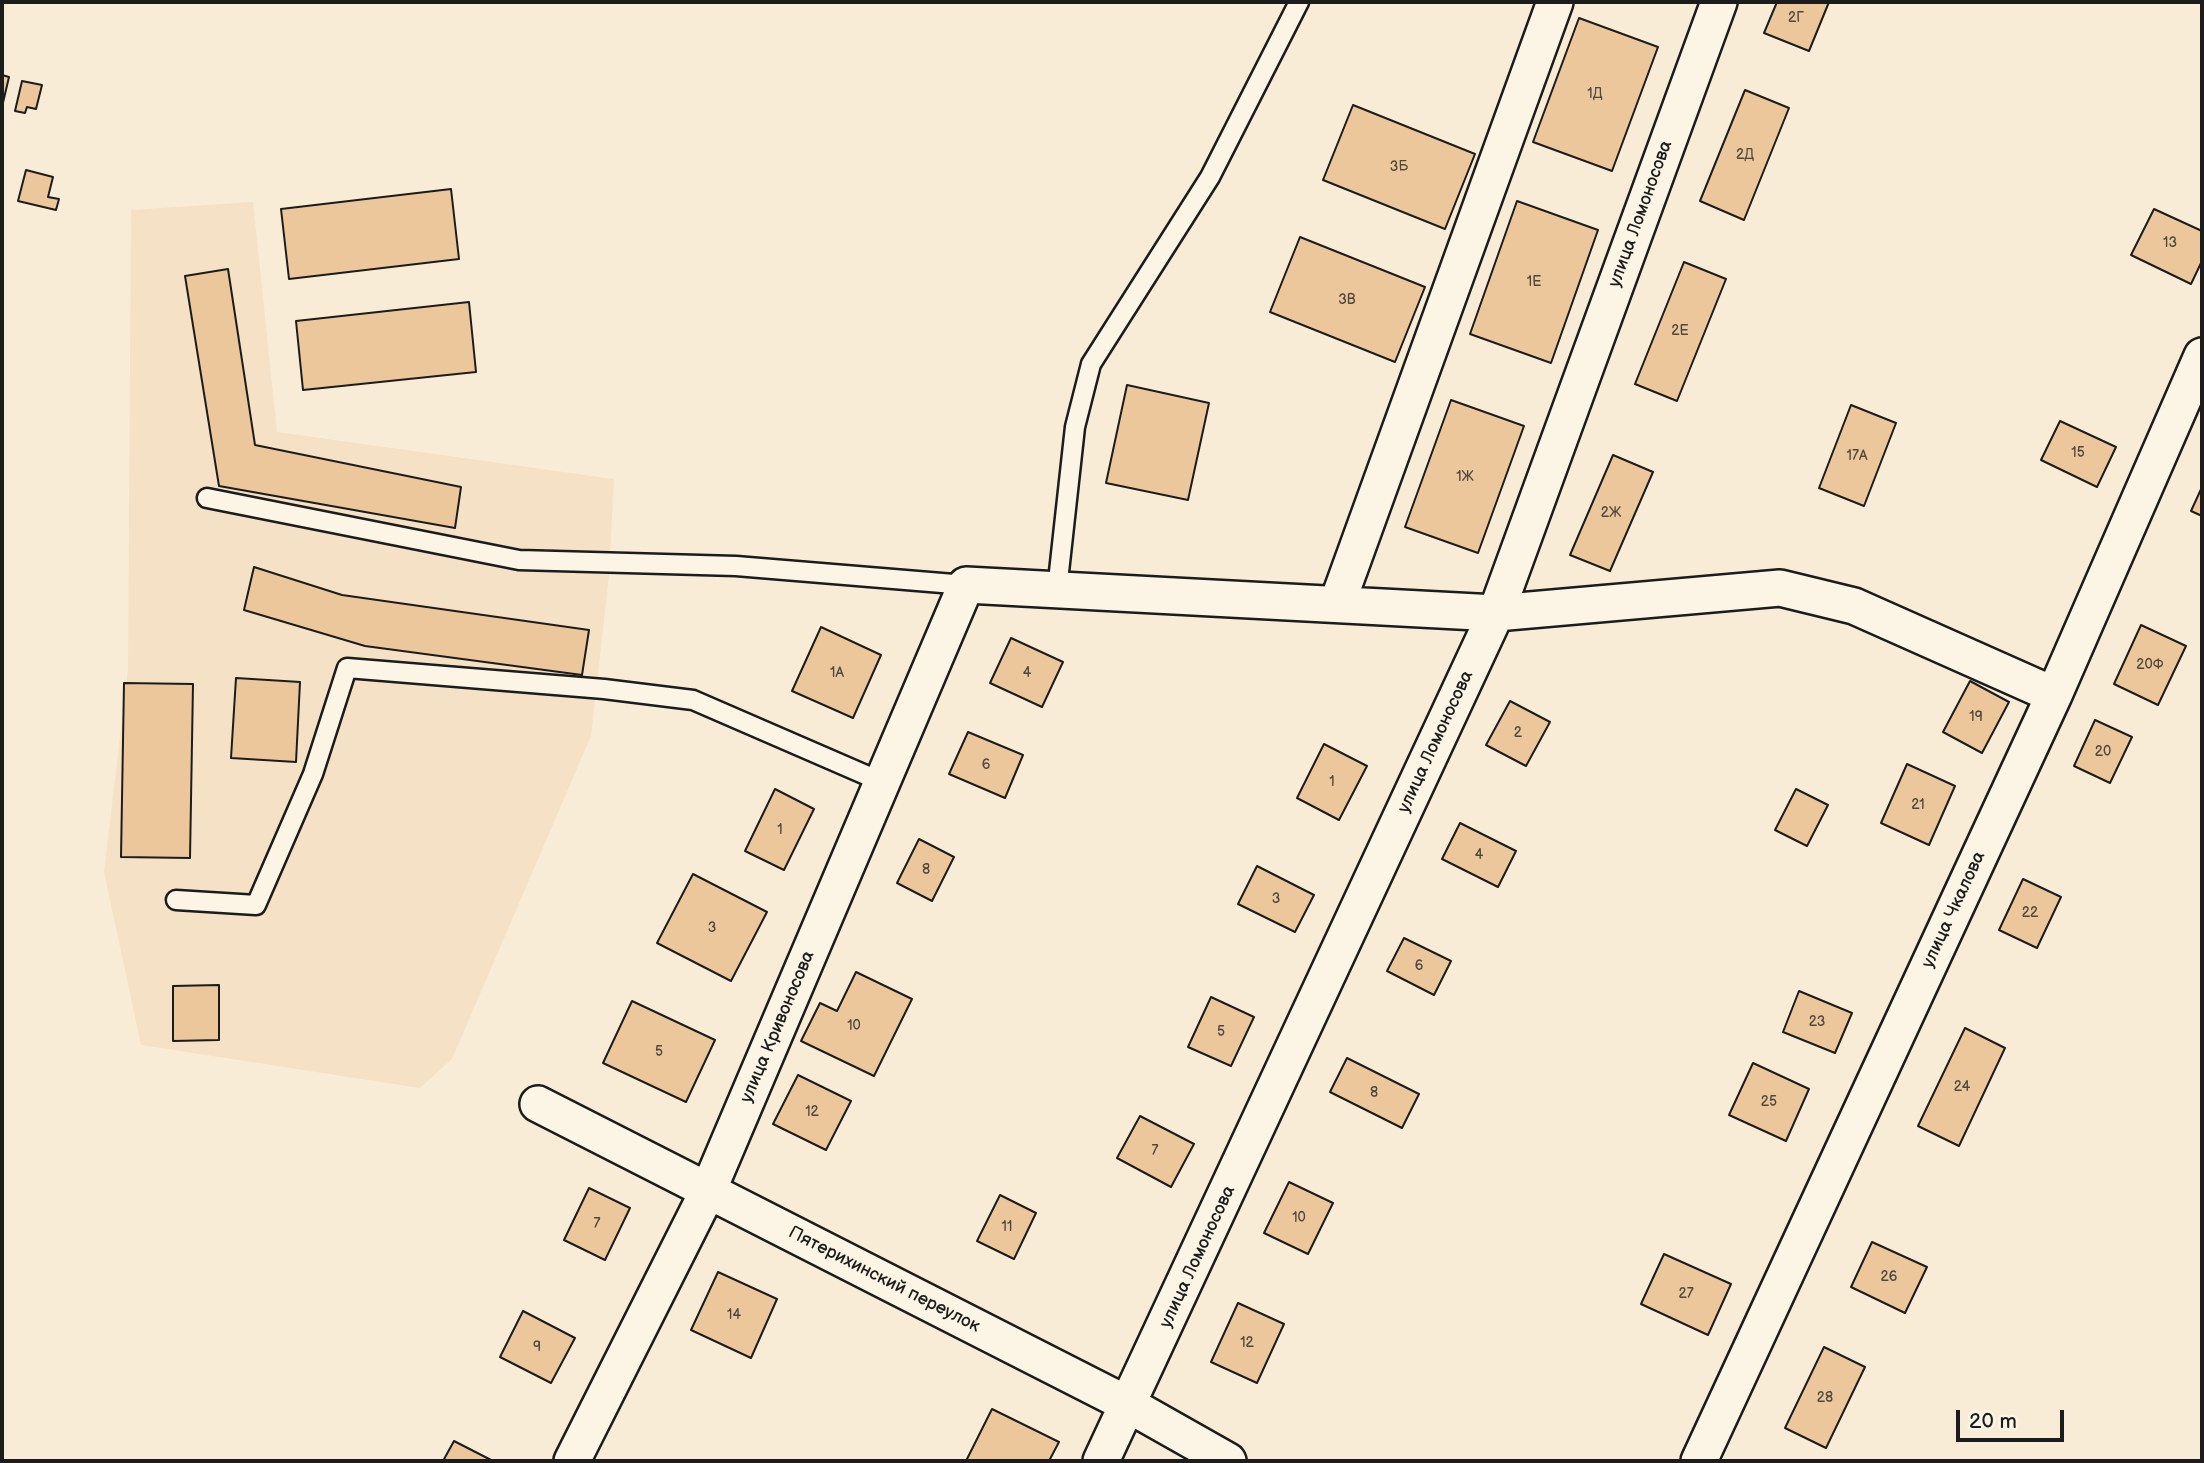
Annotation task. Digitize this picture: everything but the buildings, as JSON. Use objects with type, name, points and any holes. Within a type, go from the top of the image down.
[{"type":"street","points":[[1337,604],[1555,2]]},
{"type":"street","name":"улица Ломоносова","points":[[1101,1461],[1496,613],[1719,2]]},
{"type":"street","name":"улица Чкалова","points":[[1699,1461],[2054,695],[2202,356]]},
{"type":"street","points":[[966,585],[1496,613],[1780,588],[1854,606],[2054,695]]},
{"type":"street","name":"улица Кривоносова","points":[[572,1461],[708,1191],[966,585]]},
{"type":"street","name":"Пятерихинский переулок","points":[[538,1104],[1129,1405],[1228,1461]]},
{"type":"lane","points":[[1057,590],[1075,427],[1091,364],[1210,177],[1299,2]]},
{"type":"lane","points":[[207,498],[519,560],[736,566],[966,585]]},
{"type":"lane","points":[[176,900],[256,905],[313,774],[346,668],[604,689],[693,700],[882,782]]},
{"type":"shaded area","points":[[253,202],[277,432],[614,479],[609,576],[591,736],[452,1059],[420,1088],[141,1045],[104,872],[128,669],[131,210]]}]
